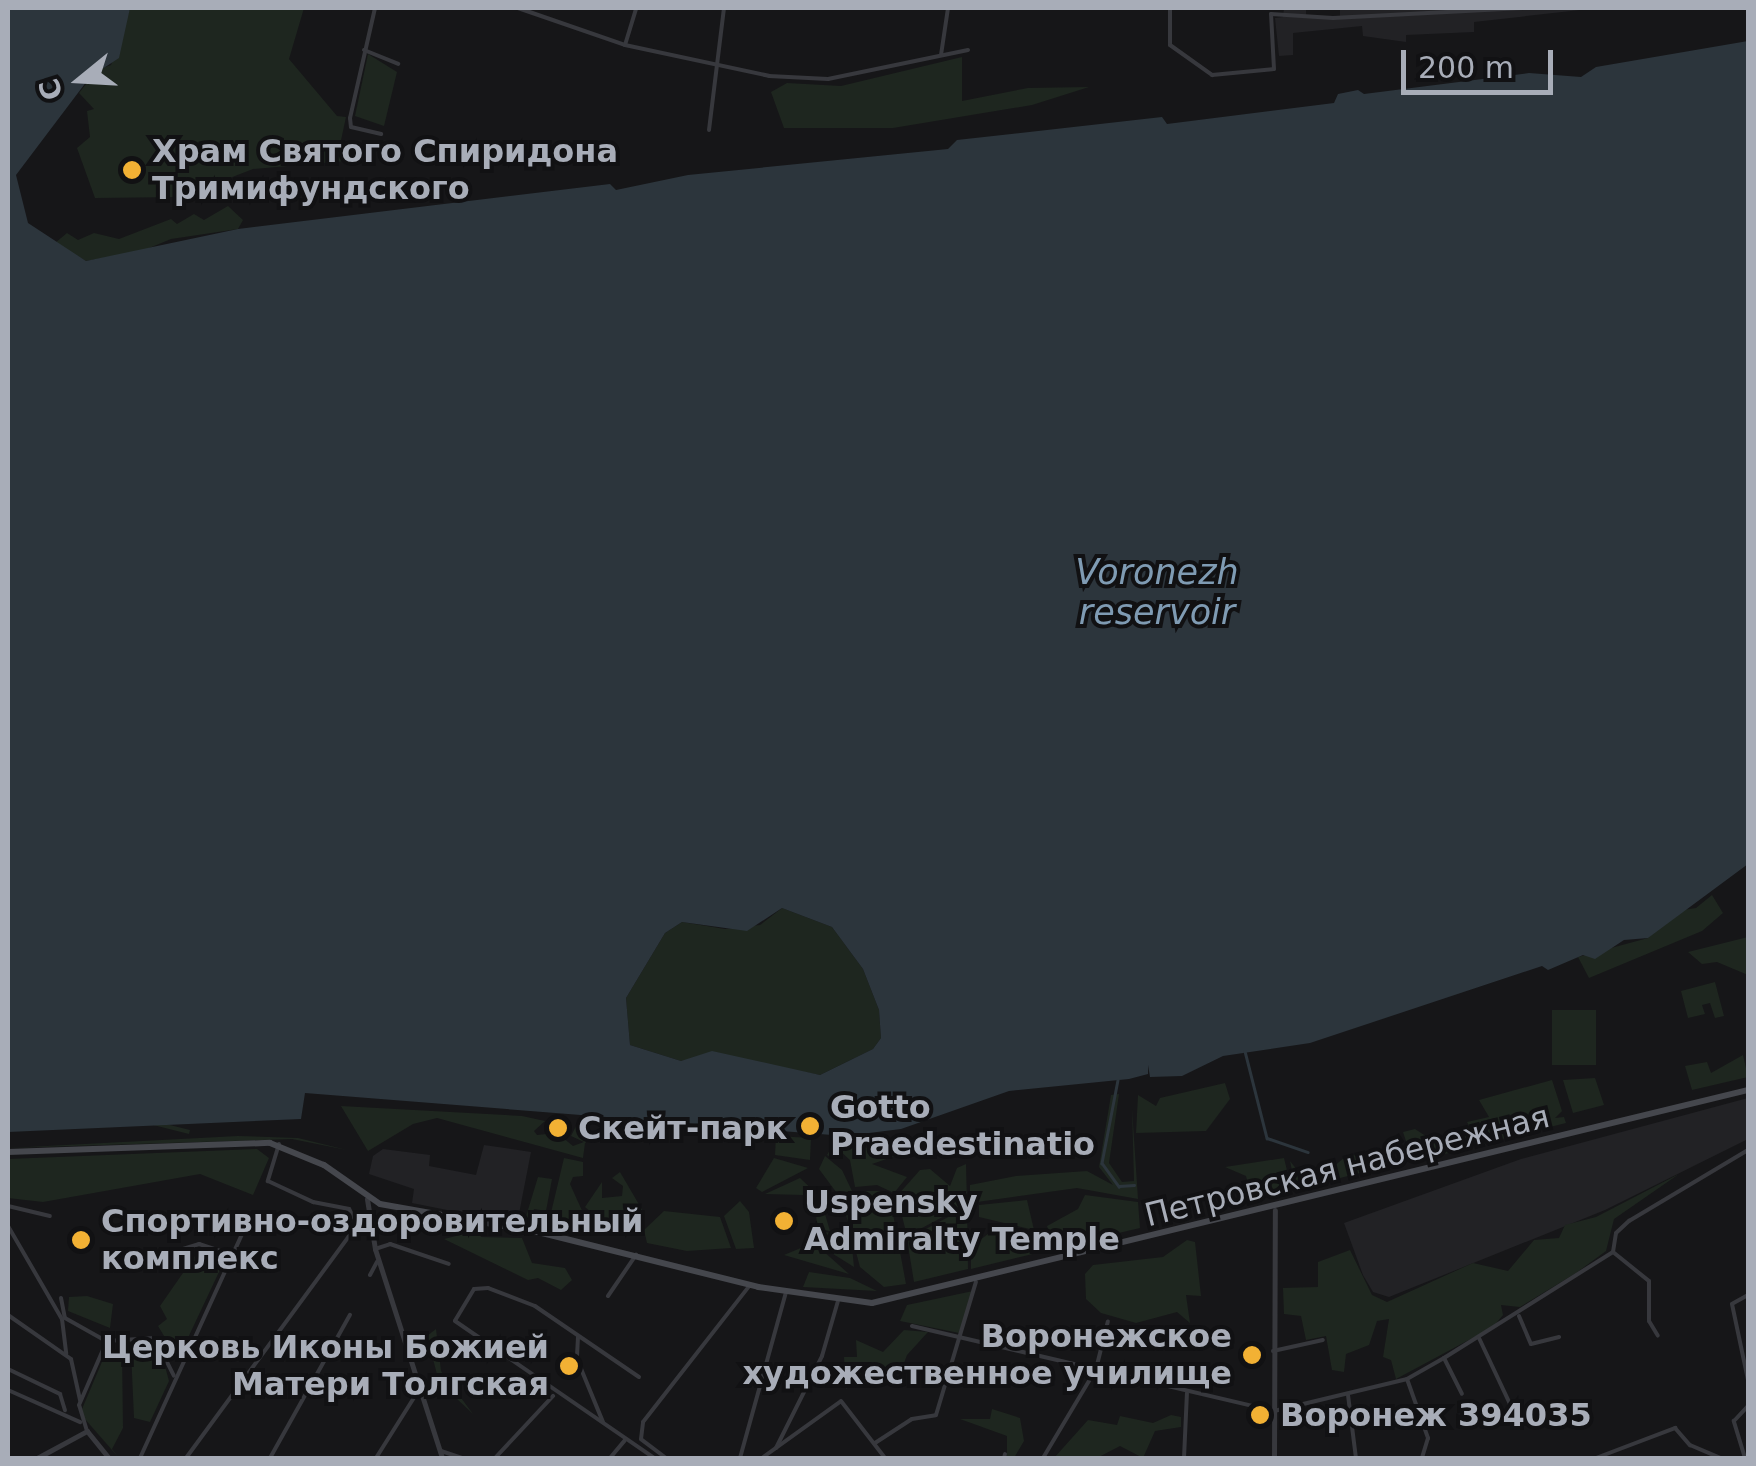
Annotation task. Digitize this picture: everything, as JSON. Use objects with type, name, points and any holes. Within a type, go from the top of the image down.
[{"type":"main road","name":"Петровская набережная","points":[[366,1199],[636,1255],[786,1292],[838,1301],[891,1301],[1274,1210],[1748,1090]]},
{"type":"main road","points":[[8,1152],[279,1144],[324,1165],[366,1199]]},
{"type":"street","points":[[375,8],[352,127],[381,134]]},
{"type":"street","points":[[518,8],[625,45],[714,69],[828,80],[968,50]]},
{"type":"street","points":[[625,45],[636,8]]},
{"type":"street","points":[[709,130],[724,8]]},
{"type":"street","points":[[942,55],[948,8]]},
{"type":"street","points":[[1170,8],[1170,45],[1212,75],[1274,69],[1271,14],[1333,18],[1523,8]]},
{"type":"street","points":[[364,50],[398,64]]},
{"type":"street","points":[[279,1144],[268,1180],[314,1202],[349,1208],[356,1221]]},
{"type":"street","points":[[912,1326],[1274,1411],[1407,1378],[1444,1358],[1518,1316],[1613,1252],[1616,1233],[1630,1221],[1748,1150]]},
{"type":"street","points":[[366,1199],[378,1259],[441,1455],[453,1450],[462,1458]]},
{"type":"street","points":[[8,1206],[50,1216]]},
{"type":"street","points":[[1274,1210],[1274,1458]]},
{"type":"street","points":[[186,1458],[356,1221],[366,1213]]},
{"type":"street","points":[[140,1458],[249,1219]]},
{"type":"street","points":[[8,1226],[58,1312],[80,1400],[80,1422]]},
{"type":"street","points":[[182,1249],[200,1244],[232,1255]]},
{"type":"street","points":[[376,1249],[390,1244],[449,1264]]},
{"type":"street","points":[[1613,1252],[1650,1281],[1648,1321],[1658,1336]]},
{"type":"street","points":[[608,1296],[636,1255]]},
{"type":"street","points":[[370,1275],[378,1259]]},
{"type":"street","points":[[875,1443],[912,1420],[936,1415],[976,1282]]},
{"type":"street","points":[[666,1458],[641,1439],[643,1422],[750,1285]]},
{"type":"street","points":[[639,1377],[535,1306],[488,1288],[471,1294],[455,1322],[554,1394],[654,1458]]},
{"type":"street","points":[[740,1458],[786,1292]]},
{"type":"street","points":[[1748,1295],[1732,1304],[1746,1349],[1748,1380]]},
{"type":"street","points":[[62,1298],[66,1318],[106,1342],[155,1338],[176,1379]]},
{"type":"street","points":[[775,1449],[822,1356],[838,1301]]},
{"type":"street","points":[[8,1315],[66,1354]]},
{"type":"street","points":[[270,1458],[350,1315]]},
{"type":"street","points":[[1518,1316],[1530,1344],[1560,1337]]},
{"type":"street","points":[[1043,1458],[1096,1369],[1108,1321]]},
{"type":"street","points":[[578,1335],[576,1359],[603,1422]]},
{"type":"street","points":[[1479,1338],[1510,1404],[1502,1421]]},
{"type":"street","points":[[1273,1351],[1323,1340]]},
{"type":"street","points":[[80,1400],[106,1342]]},
{"type":"street","points":[[1444,1358],[1462,1394]]},
{"type":"street","points":[[8,1369],[60,1394],[66,1411]]},
{"type":"street","points":[[1407,1378],[1428,1438],[1422,1458]]},
{"type":"street","points":[[376,1458],[420,1388]]},
{"type":"street","points":[[8,1390],[66,1411],[109,1458]]},
{"type":"street","points":[[1184,1458],[1188,1393]]},
{"type":"street","points":[[495,1458],[554,1394]]},
{"type":"street","points":[[1348,1395],[1356,1458]]},
{"type":"street","points":[[762,1458],[833,1404],[848,1403],[885,1458]]},
{"type":"street","points":[[1746,1458],[1734,1421],[1748,1406]]},
{"type":"street","points":[[1596,1458],[1675,1428],[1690,1445],[1721,1458]]},
{"type":"street","points":[[37,1458],[87,1430]]},
{"type":"street","points":[[610,1458],[626,1440]]},
{"type":"shaded area","points":[[130,8],[304,8],[289,59],[337,116],[346,117],[340,145],[345,161],[253,169],[181,197],[95,198],[77,148],[90,137],[87,111],[94,109],[79,93],[97,70],[111,65]]},
{"type":"shaded area","points":[[1284,8],[1306,8],[1306,16],[1340,16],[1340,8],[1598,8],[1474,22],[1474,32],[1406,35],[1406,42],[1363,36],[1362,26],[1293,33],[1293,55],[1279,56],[1275,18],[1283,17]]},
{"type":"shaded area","points":[[368,54],[397,72],[384,126],[355,116]]},
{"type":"shaded area","points":[[962,57],[962,101],[1028,88],[1089,87],[1032,105],[893,128],[784,128],[771,92],[787,83],[841,86]]},
{"type":"shaded area","points":[[228,206],[243,220],[238,229],[171,239],[142,251],[86,261],[55,243],[67,233],[78,240],[94,233],[119,239],[171,219],[177,224],[194,214],[204,220]]},
{"type":"shaded area","points":[[1712,895],[1723,913],[1702,931],[1589,978],[1578,957],[1648,938],[1677,911],[1696,908]]},
{"type":"shaded area","points":[[782,908],[832,927],[863,969],[879,1010],[881,1038],[873,1049],[820,1075],[717,1056],[681,1061],[630,1045],[626,998],[665,933],[682,922],[725,929],[760,925]]},
{"type":"shaded area","points":[[1748,937],[1748,975],[1717,962],[1702,964],[1688,952]]},
{"type":"shaded area","points":[[1715,982],[1724,1016],[1715,1018],[1710,1003],[1702,1005],[1705,1014],[1688,1018],[1681,991]]},
{"type":"shaded area","points":[[1552,1010],[1596,1010],[1596,1065],[1552,1065]]},
{"type":"shaded area","points":[[1743,1055],[1748,1077],[1692,1090],[1685,1066],[1707,1062],[1711,1073]]},
{"type":"shaded area","points":[[1595,1078],[1604,1105],[1573,1113],[1563,1080]]},
{"type":"shaded area","points":[[1552,1080],[1562,1111],[1555,1118],[1564,1117],[1566,1123],[1478,1145],[1477,1139],[1539,1122],[1475,1137],[1467,1122],[1489,1117],[1479,1100]]},
{"type":"shaded area","points":[[1225,1083],[1230,1099],[1206,1131],[1136,1133],[1138,1095],[1156,1106],[1160,1098]]},
{"type":"shaded area","points":[[13,1086],[190,1130],[189,1134],[12,1090]]},
{"type":"shaded area","points":[[1119,1094],[1109,1163],[1122,1182],[1134,1181],[1132,1108],[1138,1199],[1077,1188],[970,1203],[970,1185],[1016,1176],[1087,1171],[1113,1185],[1099,1167],[1111,1095]]},
{"type":"shaded area","points":[[1748,1098],[1748,1139],[1605,1210],[1389,1297],[1373,1292],[1363,1275],[1344,1223],[1521,1159]]},
{"type":"shaded area","points":[[341,1106],[522,1116],[545,1121],[534,1131],[537,1135],[557,1133],[573,1146],[584,1142],[571,1136],[576,1126],[592,1138],[585,1143],[583,1158],[437,1118],[413,1124],[368,1151]]},
{"type":"shaded area","points":[[1457,1128],[1469,1130],[1473,1147],[1413,1162],[1403,1132],[1415,1129],[1435,1142]]},
{"type":"shaded area","points":[[238,1136],[298,1138],[347,1150],[292,1139],[8,1148]]},
{"type":"shaded area","points":[[776,1136],[811,1138],[810,1160],[775,1155]]},
{"type":"shaded area","points":[[834,1143],[904,1153],[872,1164],[907,1177],[894,1193],[877,1185],[855,1187],[850,1160],[840,1151],[833,1159],[827,1155]]},
{"type":"shaded area","points":[[484,1145],[531,1152],[517,1224],[412,1203],[414,1189],[369,1174],[373,1156],[383,1149],[430,1155],[429,1166],[476,1175]]},
{"type":"shaded area","points":[[257,1149],[269,1158],[253,1195],[200,1174],[43,1202],[8,1198],[8,1159]]},
{"type":"shaded area","points":[[1371,1152],[1376,1169],[1296,1189],[1290,1161],[1298,1171],[1326,1173],[1345,1157]]},
{"type":"shaded area","points":[[825,1156],[842,1170],[852,1191],[882,1191],[890,1198],[906,1284],[884,1287],[860,1267],[842,1200],[819,1169]]},
{"type":"shaded area","points":[[564,1158],[583,1162],[583,1176],[573,1177],[570,1184],[589,1226],[550,1217]]},
{"type":"shaded area","points":[[774,1158],[808,1168],[762,1192],[756,1188]]},
{"type":"shaded area","points":[[1284,1158],[1292,1191],[1252,1200],[1246,1176],[1225,1167]]},
{"type":"shaded area","points":[[966,1164],[967,1204],[907,1236],[897,1196],[920,1170],[930,1169],[950,1186],[957,1168]]},
{"type":"shaded area","points":[[620,1172],[644,1213],[636,1226],[617,1235],[585,1207],[602,1182],[602,1198],[622,1196],[623,1186],[612,1178]]},
{"type":"shaded area","points":[[1679,1174],[1614,1219],[1606,1251],[1576,1273],[1520,1307],[1501,1305],[1503,1315],[1493,1327],[1396,1379],[1391,1360],[1383,1357],[1389,1319],[1377,1321],[1369,1345],[1346,1354],[1344,1372],[1332,1370],[1326,1336],[1306,1340],[1301,1316],[1284,1314],[1283,1288],[1318,1287],[1318,1262],[1350,1250],[1372,1295],[1387,1302],[1473,1263],[1508,1271],[1534,1240],[1559,1238],[1565,1225],[1596,1217]]},
{"type":"shaded area","points":[[538,1177],[552,1179],[546,1211],[534,1209],[530,1224],[524,1223]]},
{"type":"shaded area","points":[[800,1178],[820,1197],[830,1231],[817,1229],[816,1212],[803,1195],[765,1194]]},
{"type":"shaded area","points":[[1085,1195],[1138,1202],[1140,1228],[1076,1243],[1051,1237],[1047,1226],[1078,1209]]},
{"type":"shaded area","points":[[1027,1200],[1034,1230],[979,1217],[979,1205]]},
{"type":"shaded area","points":[[740,1201],[749,1212],[754,1248],[736,1249],[724,1216]]},
{"type":"shaded area","points":[[967,1207],[968,1269],[914,1282],[907,1239]]},
{"type":"shaded area","points":[[664,1211],[720,1217],[731,1248],[687,1251],[647,1243],[644,1230]]},
{"type":"shaded area","points":[[997,1227],[1066,1246],[971,1269],[971,1247]]},
{"type":"shaded area","points":[[480,1230],[481,1237],[522,1238],[532,1263],[565,1268],[572,1280],[561,1290],[538,1278],[528,1280],[444,1239]]},
{"type":"shaded area","points":[[815,1230],[851,1237],[854,1267],[822,1247]]},
{"type":"shaded area","points":[[1187,1240],[1195,1242],[1201,1296],[1186,1295],[1190,1323],[1177,1312],[1136,1323],[1101,1313],[1086,1299],[1085,1274],[1093,1265],[1163,1257]]},
{"type":"shaded area","points":[[808,1245],[822,1250],[849,1274],[784,1255]]},
{"type":"shaded area","points":[[201,1247],[227,1255],[178,1359],[158,1326],[167,1319],[160,1306]]},
{"type":"shaded area","points":[[809,1272],[850,1278],[877,1291],[803,1287]]},
{"type":"shaded area","points":[[973,1291],[959,1333],[900,1321],[907,1305]]},
{"type":"shaded area","points":[[87,1296],[113,1304],[110,1328],[68,1311],[69,1297]]},
{"type":"shaded area","points":[[436,1329],[441,1371],[473,1414],[439,1382],[427,1336]]},
{"type":"shaded area","points":[[904,1330],[928,1332],[907,1355],[900,1374],[894,1372],[890,1381],[872,1369],[846,1389],[844,1357],[857,1357],[856,1340],[883,1352]]},
{"type":"shaded area","points":[[160,1348],[169,1381],[150,1422],[134,1418],[131,1351]]},
{"type":"shaded area","points":[[107,1350],[122,1350],[123,1428],[112,1449],[119,1458],[84,1418],[82,1409]]},
{"type":"shaded area","points":[[992,1409],[1020,1418],[1024,1441],[1014,1458],[1007,1458],[1007,1436],[960,1419],[990,1419]]},
{"type":"shaded area","points":[[1171,1415],[1181,1417],[1181,1427],[1155,1431],[1143,1458],[1120,1446],[1097,1458],[1054,1458],[1088,1420],[1117,1425],[1120,1416],[1153,1423]]},
{"type":"water","name":"Voronezh reservoir","points":[[8,8],[130,8],[119,58],[90,77],[16,175],[28,223],[86,261],[238,229],[610,184],[616,190],[688,175],[948,149],[957,140],[1162,117],[1167,124],[1334,103],[1338,94],[1358,90],[1364,94],[1529,73],[1581,77],[1596,67],[1748,41],[1748,864],[1648,938],[1624,940],[1595,959],[1583,955],[1548,970],[1542,966],[1310,1043],[1223,1056],[1182,1076],[1150,1077],[1148,1065],[1148,1074],[1129,1079],[1009,1091],[901,1129],[845,1136],[305,1093],[301,1119],[8,1132]],"holes":[[[782,908],[832,927],[863,969],[879,1010],[881,1038],[873,1049],[820,1075],[712,1051],[681,1061],[630,1045],[626,998],[665,933],[682,922],[747,931]]]},
{"type":"waterway","points":[[1245,1051],[1267,1138],[1308,1152]]},
{"type":"waterway","points":[[1118,1080],[1102,1163],[1119,1186],[1134,1185]]},
{"type":"place","name":"Храм Святого Спиридона Тримифундского","points":[[132,170]]},
{"type":"place","name":"Gotto Praedestinatio","points":[[810,1126]]},
{"type":"place","name":"Скейт-парк","points":[[558,1128]]},
{"type":"place","name":"Uspensky Admiralty Temple","points":[[784,1221]]},
{"type":"place","name":"Спортивно-оздоровительный комплекс","points":[[81,1240]]},
{"type":"place","name":"Воронежское художественное училище","points":[[1252,1355]]},
{"type":"place","name":"Церковь Иконы Божией Матери Толгская","points":[[569,1366]]},
{"type":"place","name":"Воронеж 394035","points":[[1260,1415]]}]
